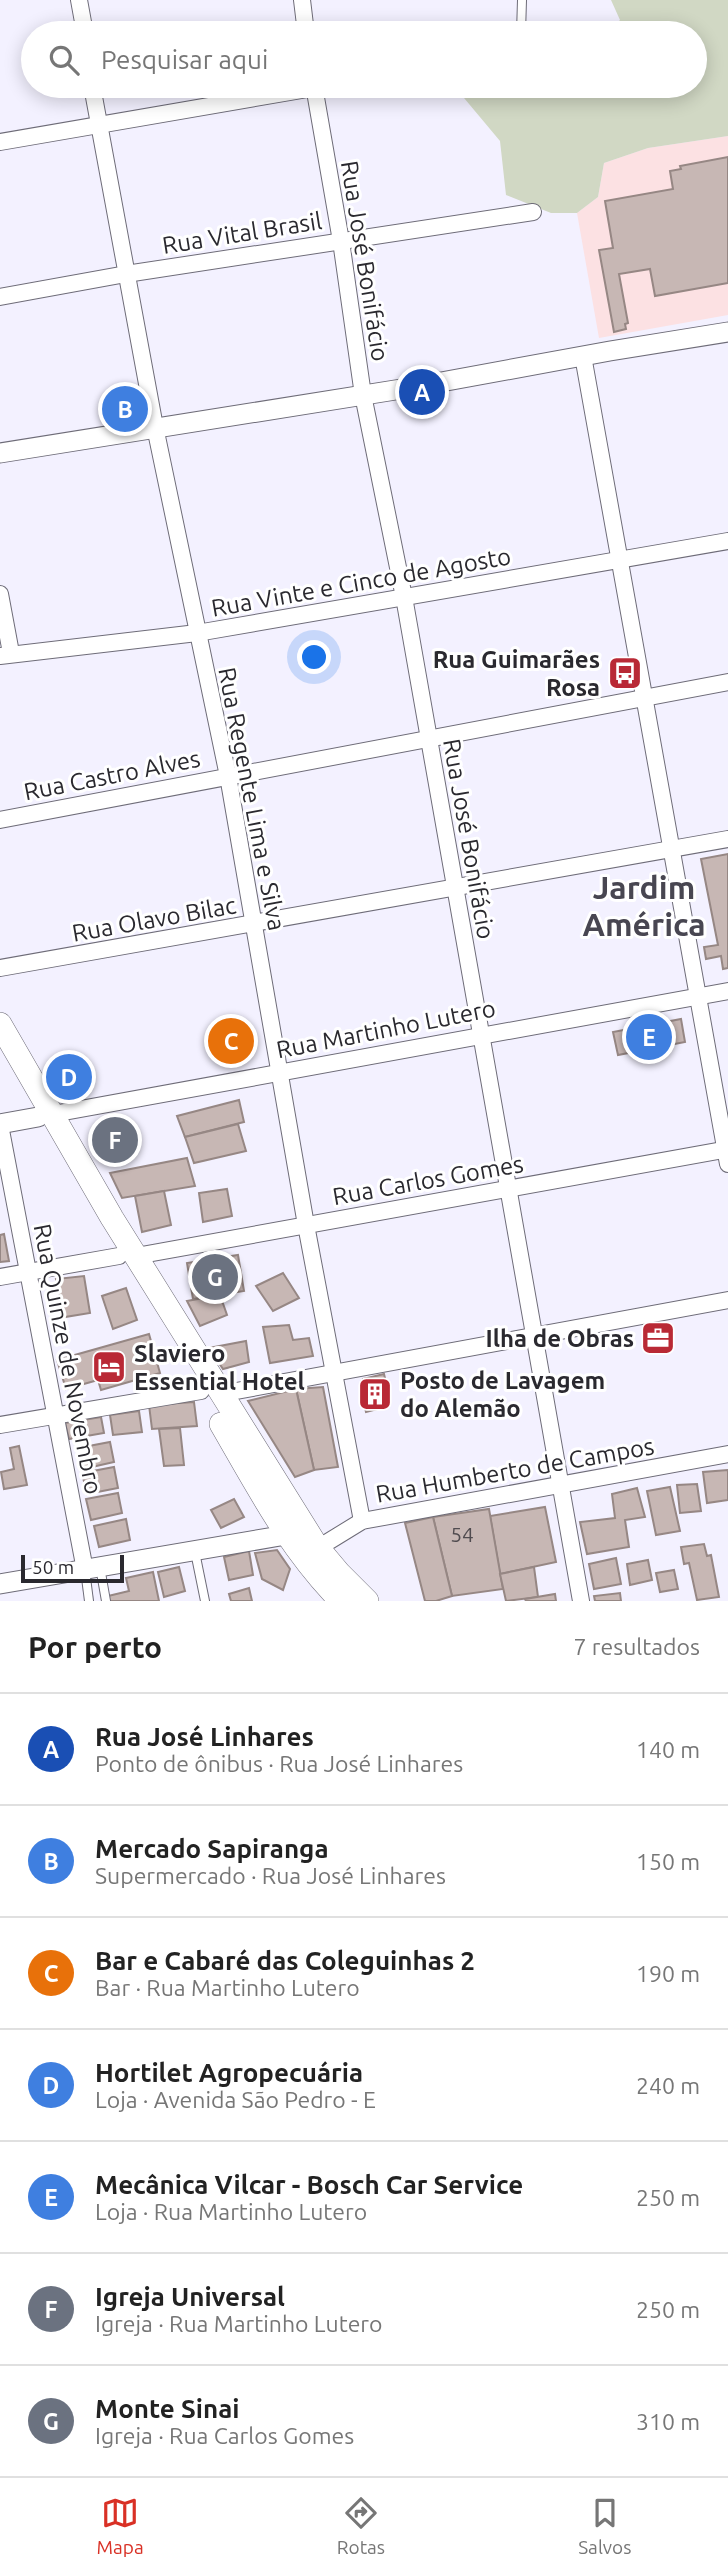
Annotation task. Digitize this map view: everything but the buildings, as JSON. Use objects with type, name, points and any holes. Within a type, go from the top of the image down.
[{"type":"main road","points":[[0,1024],[46,1116],[211,1392],[318,1548],[368,1601]]},
{"type":"main road","points":[[0,1051],[46,1116]]},
{"type":"main road","points":[[211,1392],[286,1535],[341,1601]]},
{"type":"street","points":[[302,0],[305,21]]},
{"type":"street","points":[[80,1],[83,21]]},
{"type":"street","name":"Rua Regente Lima e Silva","points":[[94,98],[155,427],[229,776],[279,1074],[362,1521]]},
{"type":"street","points":[[0,142],[250,98]]},
{"type":"street","name":"Rua José Bonifácio","points":[[320,98],[362,395],[404,597],[580,1601]]},
{"type":"street","name":"Rua Vital Brasil","points":[[0,297],[126,274],[534,212]]},
{"type":"street","points":[[0,453],[362,395],[728,332]]},
{"type":"street","points":[[583,356],[727,1154]]},
{"type":"street","name":"Rua Vinte e Cinco de Agosto","points":[[6,655],[197,634],[728,541]]},
{"type":"street","points":[[0,594],[6,655]]},
{"type":"street","name":"Rua Castro Alves","points":[[0,820],[728,682]]},
{"type":"street","name":"Rua Olavo Bilac","points":[[0,968],[728,839]]},
{"type":"street","name":"Rua Martinho Lutero","points":[[0,1125],[728,991]]},
{"type":"street","name":"Rua Quinze de Novembro","points":[[0,1125],[27,1273],[93,1568]]},
{"type":"street","name":"Rua Carlos Gomes","points":[[0,1277],[727,1154]]},
{"type":"street","points":[[0,1425],[335,1374],[728,1300]]},
{"type":"street","name":"Rua Humberto de Campos","points":[[318,1548],[362,1521],[728,1454]]},
{"type":"street","points":[[0,1584],[286,1535]]},
{"type":"lane","points":[[521,21],[522,0]]},
{"type":"lane","points":[[195,1551],[205,1601]]},
{"type":"lane","name":"Rua Quinze de Novembro","points":[[89,1601],[93,1568]]},
{"type":"lane","name":"Rua Quinze de Novembro","points":[[93,1568],[106,1601]]},
{"type":"shaded area","points":[[728,136],[728,315],[599,338],[577,213],[598,197],[604,163],[648,148]]},
{"type":"green space","points":[[611,0],[728,0],[728,136],[648,148],[604,163],[598,197],[577,213],[551,213],[506,195],[500,141],[464,98],[707,98],[707,21],[620,20]]},
{"type":"place","name":"Rua José Linhares","points":[[422,392]]},
{"type":"place","name":"Mercado Sapiranga","points":[[125,409]]},
{"type":"place","name":"Rua Guimarães Rosa","points":[[625,673]]},
{"type":"place","name":"Mecânica Vilcar - Bosch Car Service","points":[[649,1037]]},
{"type":"place","name":"Bar e Cabaré das Coleguinhas 2","points":[[231,1041]]},
{"type":"place","name":"Hortilet Agropecuária","points":[[69,1077]]},
{"type":"place","name":"Igreja Universal","points":[[115,1140]]},
{"type":"place","name":"Monte Sinai","points":[[215,1277]]},
{"type":"place","name":"Ilha de Obras","points":[[658,1338]]},
{"type":"place","name":"Slaviero Essential Hotel","points":[[109,1367]]},
{"type":"place","name":"Posto de Lavagem do Alemão","points":[[375,1394]]},
{"type":"district","name":"Jardim América","points":[[644,906]]}]
